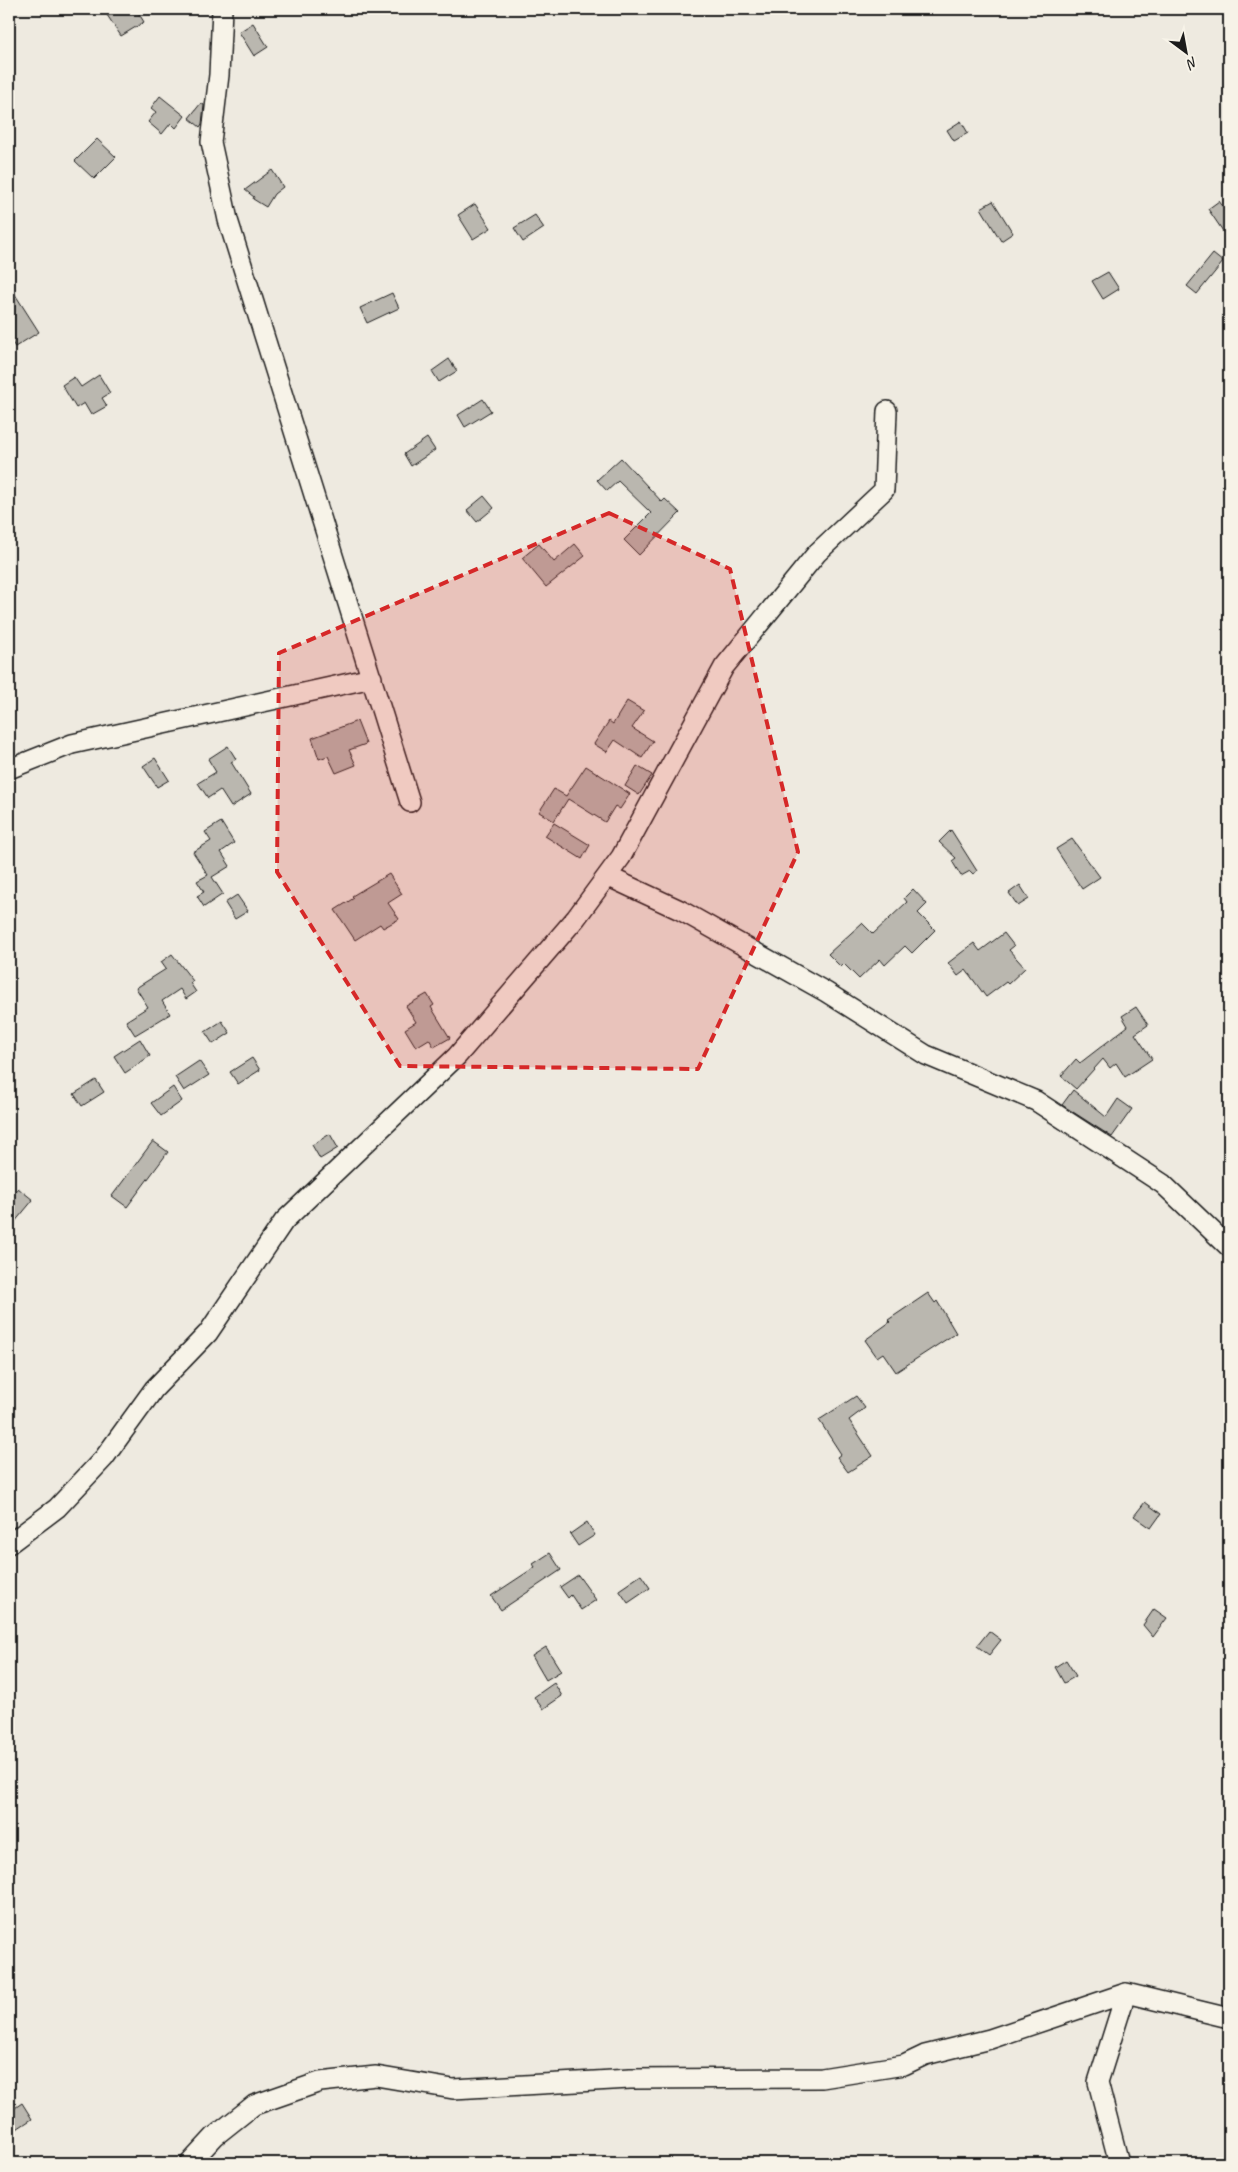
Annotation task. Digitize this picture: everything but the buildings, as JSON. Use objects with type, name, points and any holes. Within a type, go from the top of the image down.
[{"type":"street","points":[[222,9],[219,75],[212,142],[228,220],[410,802]]},
{"type":"street","points":[[9,1544],[57,1508],[104,1458],[154,1389],[208,1333],[284,1221],[457,1056],[576,918],[626,848],[724,667],[817,553],[884,490],[887,411]]},
{"type":"street","points":[[9,770],[72,744],[372,678]]},
{"type":"street","points":[[607,876],[680,910],[826,992],[926,1055],[1036,1100],[1163,1184],[1229,1248]]},
{"type":"street","points":[[190,2163],[215,2136],[254,2105],[320,2082],[376,2076],[453,2089],[630,2079],[822,2078],[904,2065],[925,2055],[990,2039],[1126,1993],[1229,2018]]},
{"type":"street","points":[[1119,2163],[1098,2082],[1126,1993]]},
{"type":"highlighted area","points":[[609,513],[730,569],[798,852],[698,1069],[400,1066],[277,872],[279,653]]}]
